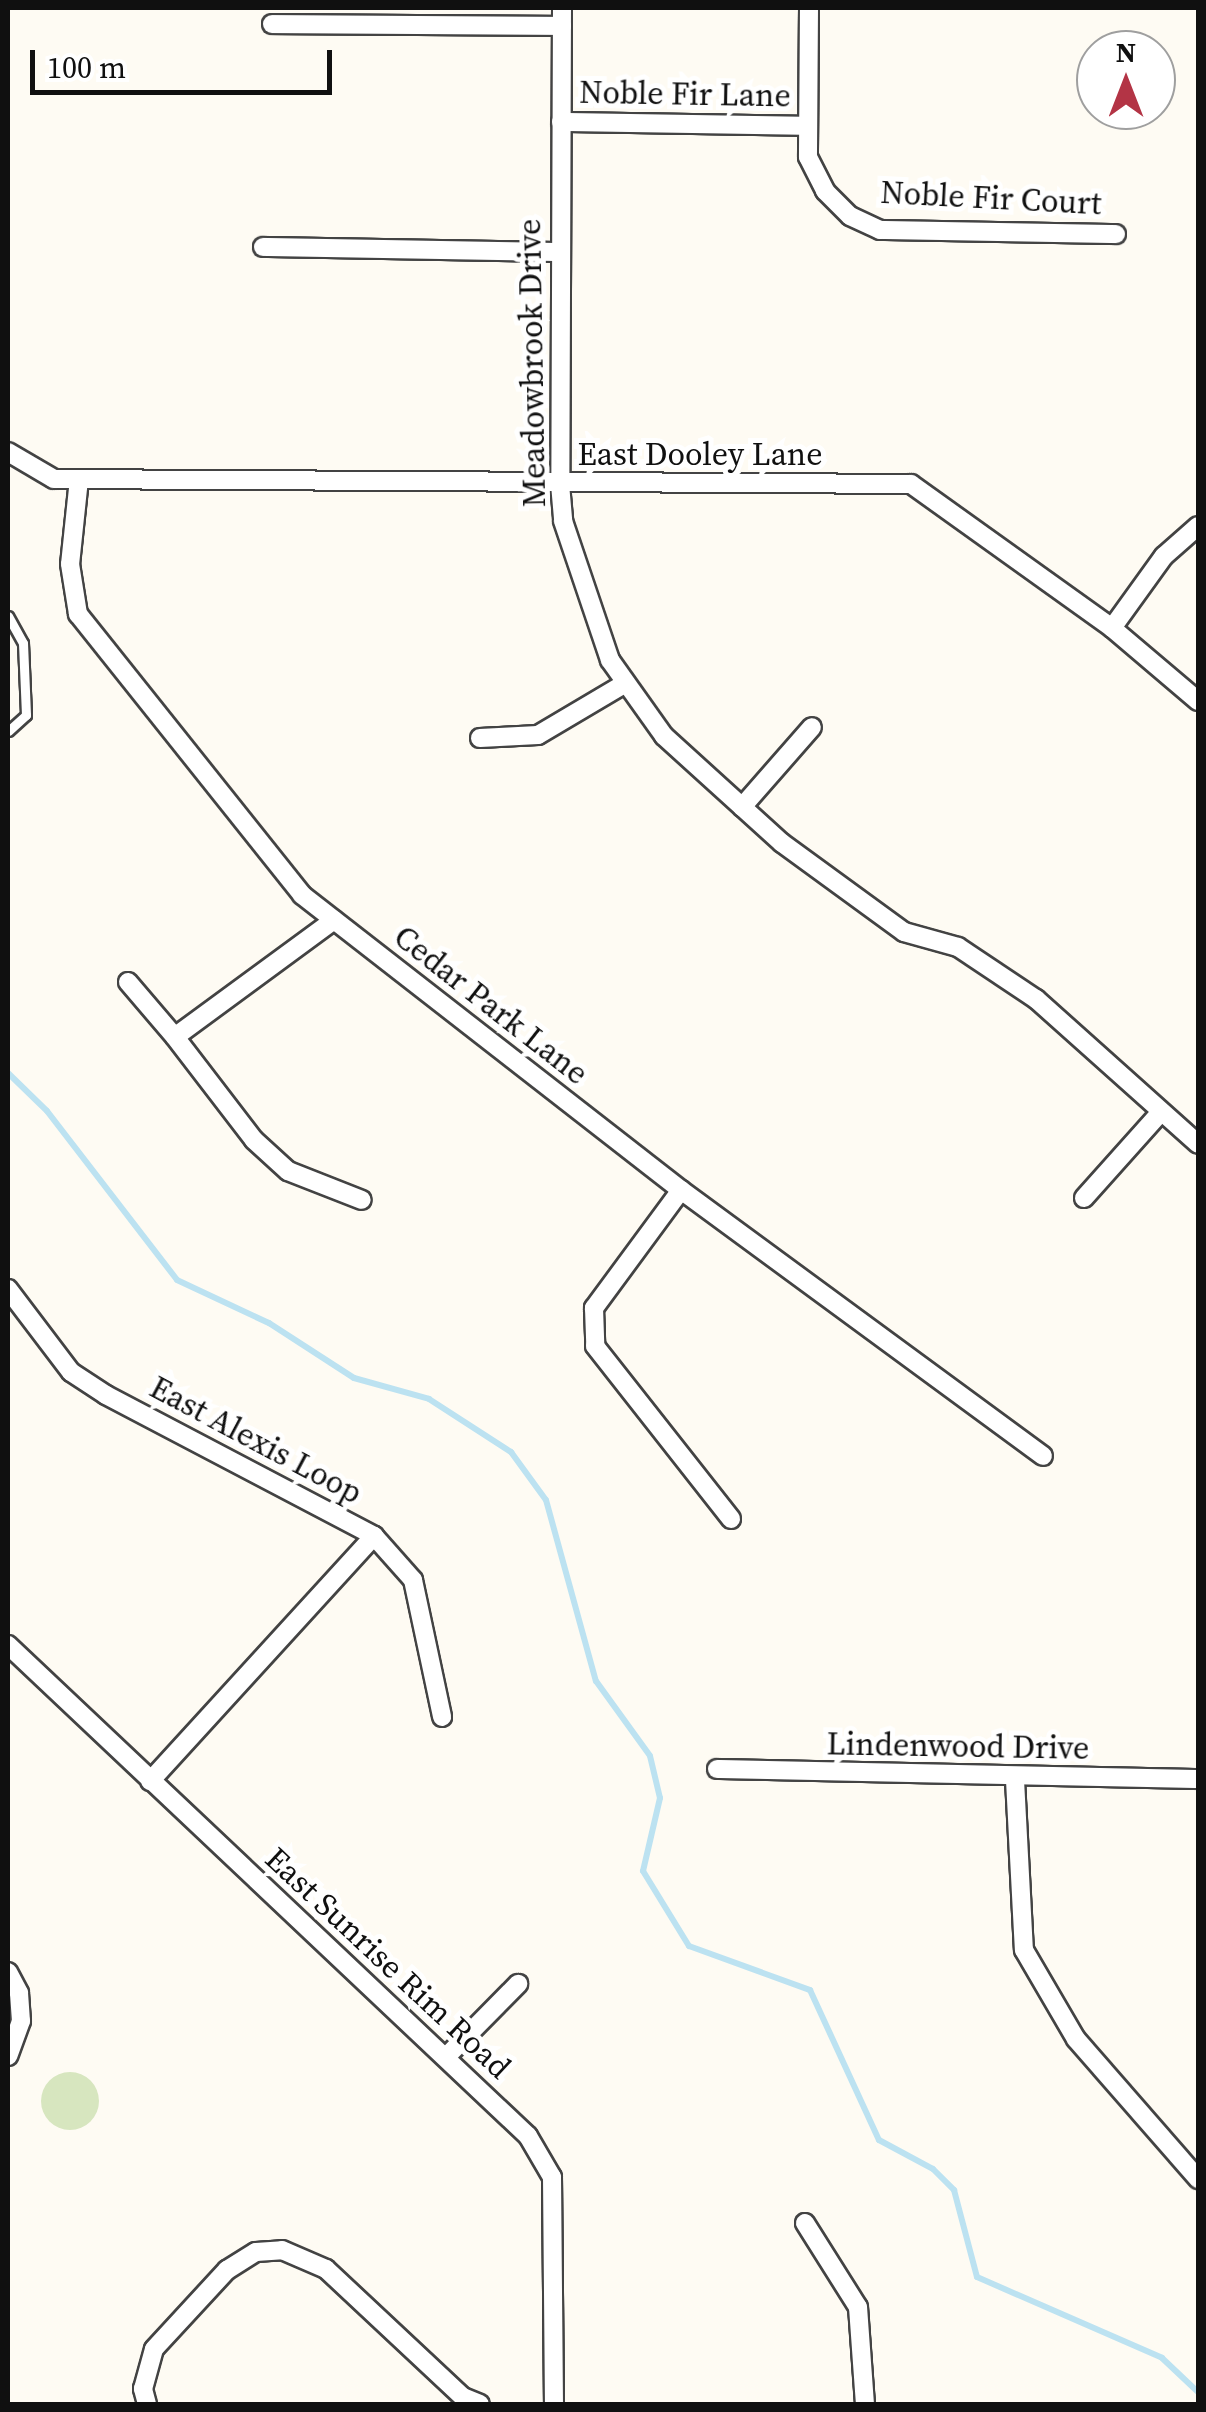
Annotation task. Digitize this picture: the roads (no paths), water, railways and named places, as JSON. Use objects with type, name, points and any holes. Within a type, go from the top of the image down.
[{"type":"street","name":"Noble Fir Court","points":[[809,8],[808,157],[825,191],[850,216],[880,230],[1116,234]]},
{"type":"street","points":[[272,24],[562,17]]},
{"type":"street","name":"Meadowbrook Drive","points":[[562,17],[563,521],[585,596],[626,683],[664,736],[742,807],[904,932],[958,947],[1036,1000],[1198,1144]]},
{"type":"street","name":"Noble Fir Lane","points":[[561,122],[808,126]]},
{"type":"street","points":[[263,247],[561,252]]},
{"type":"street","name":"East Dooley Lane","points":[[8,452],[54,478],[78,479],[911,484],[936,495],[1112,628],[1198,701]]},
{"type":"street","name":"Cedar Park Lane","points":[[78,479],[70,564],[78,614],[302,895],[681,1190],[1043,1456]]},
{"type":"street","points":[[1112,628],[1164,556],[1198,526]]},
{"type":"street","points":[[480,738],[538,735],[626,683]]},
{"type":"street","points":[[742,807],[812,728]]},
{"type":"street","points":[[175,1037],[334,920]]},
{"type":"street","points":[[128,982],[254,1140],[288,1172],[362,1200]]},
{"type":"street","points":[[1084,1198],[1160,1113]]},
{"type":"street","points":[[681,1190],[594,1308],[595,1346],[732,1519]]},
{"type":"street","name":"East Alexis Loop","points":[[8,1290],[72,1372],[106,1396],[374,1536],[150,1781]]},
{"type":"street","points":[[374,1536],[413,1580],[442,1717]]},
{"type":"street","name":"East Sunrise Rim Road","points":[[8,1644],[528,2136],[552,2177],[554,2404]]},
{"type":"street","name":"Lindenwood Drive","points":[[717,1769],[1016,1780],[1198,1779]]},
{"type":"street","points":[[1016,1780],[1024,1950],[1076,2039],[1198,2179]]},
{"type":"street","points":[[8,1972],[19,1993],[22,2021],[8,2056]]},
{"type":"street","points":[[446,2057],[518,1984]]},
{"type":"street","points":[[805,2224],[858,2307],[865,2404]]},
{"type":"street","points":[[147,2404],[144,2389],[154,2349],[227,2270],[256,2252],[282,2250],[326,2269],[463,2397],[480,2404]]},
{"type":"lane","points":[[8,616],[23,643],[26,715],[8,731]]},
{"type":"waterway","points":[[8,1073],[47,1111],[177,1280],[269,1323],[354,1378],[429,1399],[511,1452],[546,1500],[596,1681],[650,1756],[660,1798],[643,1871],[689,1946],[810,1990],[879,2140],[933,2169],[954,2190],[977,2277],[1162,2358],[1198,2392]]}]
